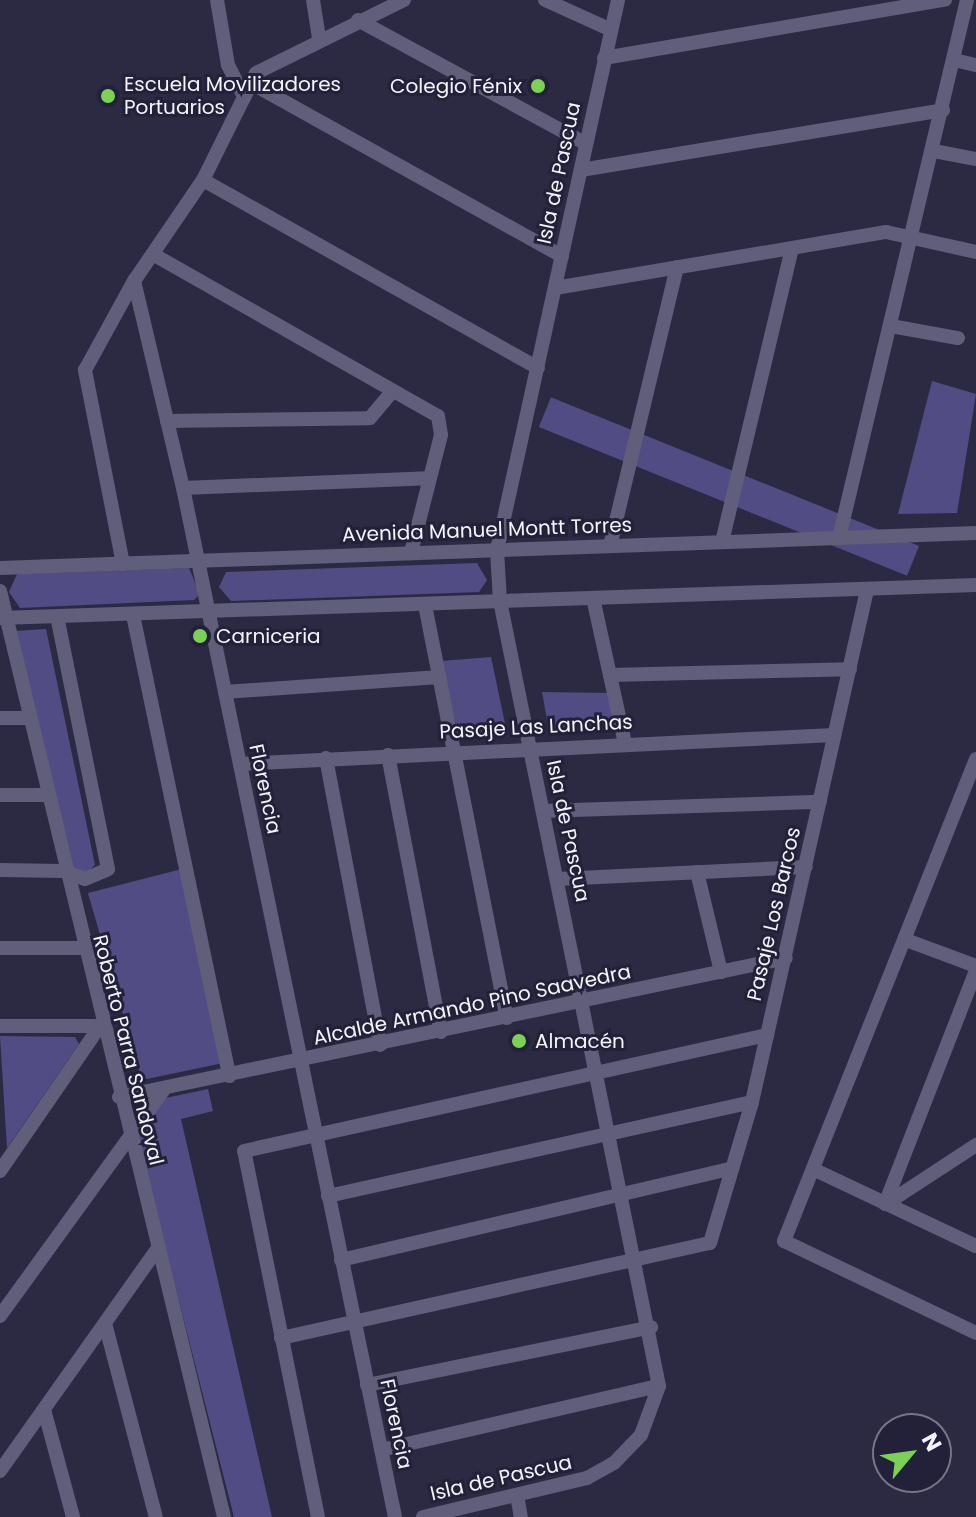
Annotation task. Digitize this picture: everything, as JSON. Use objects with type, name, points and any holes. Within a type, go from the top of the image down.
[{"type":"street","points":[[217,0],[228,65],[244,97]]},
{"type":"street","points":[[313,0],[319,38]]},
{"type":"street","points":[[123,564],[85,370],[134,281],[156,256],[203,180],[251,83],[319,38],[404,0]]},
{"type":"street","points":[[545,0],[611,30]]},
{"type":"street","name":"Isla de Pascua","points":[[423,1517],[454,1514],[614,1463],[641,1435],[659,1386],[651,1327],[500,601],[497,550],[618,0]]},
{"type":"street","points":[[604,58],[945,0]]},
{"type":"street","points":[[839,538],[934,151],[967,0]]},
{"type":"street","points":[[358,20],[585,143]]},
{"type":"street","points":[[954,60],[976,65]]},
{"type":"street","points":[[251,83],[562,256]]},
{"type":"street","points":[[581,170],[943,110]]},
{"type":"street","points":[[934,151],[976,159]]},
{"type":"street","points":[[203,180],[538,368]]},
{"type":"street","points":[[555,288],[886,232],[976,252]]},
{"type":"street","points":[[722,542],[792,248]]},
{"type":"street","points":[[156,256],[393,391],[441,422],[411,553]]},
{"type":"street","points":[[610,546],[677,267]]},
{"type":"street","name":"Florencia","points":[[134,281],[183,488],[395,1517]]},
{"type":"street","points":[[891,326],[958,338]]},
{"type":"street","points":[[167,421],[370,418],[393,391]]},
{"type":"street","points":[[183,488],[428,478]]},
{"type":"street","name":"Avenida Manuel Montt Torres","points":[[0,568],[976,533]]},
{"type":"street","points":[[1,618],[976,585]]},
{"type":"street","name":"Pasaje Los Barcos","points":[[636,1258],[710,1243],[752,1102],[867,590]]},
{"type":"street","name":"Roberto Parra Sandoval","points":[[0,591],[1,618],[224,1517]]},
{"type":"street","points":[[593,598],[625,743]]},
{"type":"street","points":[[425,605],[507,1018]]},
{"type":"street","points":[[133,615],[229,1076]]},
{"type":"street","points":[[0,870],[63,871],[98,878],[109,863],[57,617]]},
{"type":"street","points":[[610,675],[850,669]]},
{"type":"street","points":[[225,692],[439,677]]},
{"type":"street","points":[[0,718],[26,718]]},
{"type":"street","name":"Pasaje Las Lanchas","points":[[240,764],[456,750],[834,735]]},
{"type":"street","points":[[388,755],[441,1032]]},
{"type":"street","points":[[326,758],[380,1045]]},
{"type":"street","points":[[974,1330],[786,1247],[976,759]]},
{"type":"street","points":[[0,795],[44,795]]},
{"type":"street","points":[[543,811],[820,802]]},
{"type":"street","points":[[558,879],[806,867]]},
{"type":"street","points":[[697,872],[721,972]]},
{"type":"street","points":[[885,1204],[976,969],[906,940]]},
{"type":"street","points":[[0,948],[81,948]]},
{"type":"street","name":"Alcalde Armando Pino Saavedra","points":[[119,1097],[301,1062],[786,958]]},
{"type":"street","points":[[0,1026],[100,1026]]},
{"type":"street","points":[[1,1170],[100,1026]]},
{"type":"street","points":[[318,1517],[245,1163],[250,1147],[767,1035]]},
{"type":"street","points":[[0,1316],[165,1088]]},
{"type":"street","points":[[328,1196],[752,1102]]},
{"type":"street","points":[[885,1204],[976,1145]]},
{"type":"street","points":[[0,1151],[1,1170]]},
{"type":"street","points":[[341,1260],[624,1197],[732,1168]]},
{"type":"street","points":[[815,1170],[973,1242]]},
{"type":"street","points":[[0,1471],[106,1327],[158,1248]]},
{"type":"street","points":[[281,1338],[636,1258]]},
{"type":"street","points":[[106,1327],[156,1517]]},
{"type":"street","points":[[367,1385],[651,1327]]},
{"type":"street","points":[[381,1450],[659,1386]]},
{"type":"street","points":[[45,1413],[73,1517]]},
{"type":"street","points":[[517,1495],[521,1517]]},
{"type":"shaded area","points":[[932,381],[976,394],[957,513],[898,514]]},
{"type":"shaded area","points":[[551,397],[919,546],[907,576],[539,427]]},
{"type":"shaded area","points":[[477,563],[487,580],[479,592],[231,601],[219,587],[226,572]]},
{"type":"shaded area","points":[[189,568],[200,594],[194,600],[20,608],[9,592],[17,574]]},
{"type":"shaded area","points":[[46,629],[95,865],[85,874],[74,868],[15,631]]},
{"type":"shaded area","points":[[491,657],[507,733],[459,737],[441,661]]},
{"type":"shaded area","points":[[542,692],[608,693],[617,730],[549,731]]},
{"type":"shaded area","points":[[182,869],[223,1063],[142,1080],[88,893]]},
{"type":"shaded area","points":[[0,1036],[75,1037],[79,1044],[7,1148]]},
{"type":"shaded area","points":[[208,1089],[213,1111],[181,1119],[272,1517],[234,1517],[137,1136],[161,1099]]},
{"type":"place","name":"Colegio Fénix","points":[[538,86]]},
{"type":"place","name":"Escuela Movilizadores Portuarios","points":[[108,96]]},
{"type":"place","name":"Carniceria","points":[[200,636]]},
{"type":"place","name":"Almacén","points":[[519,1041]]}]
